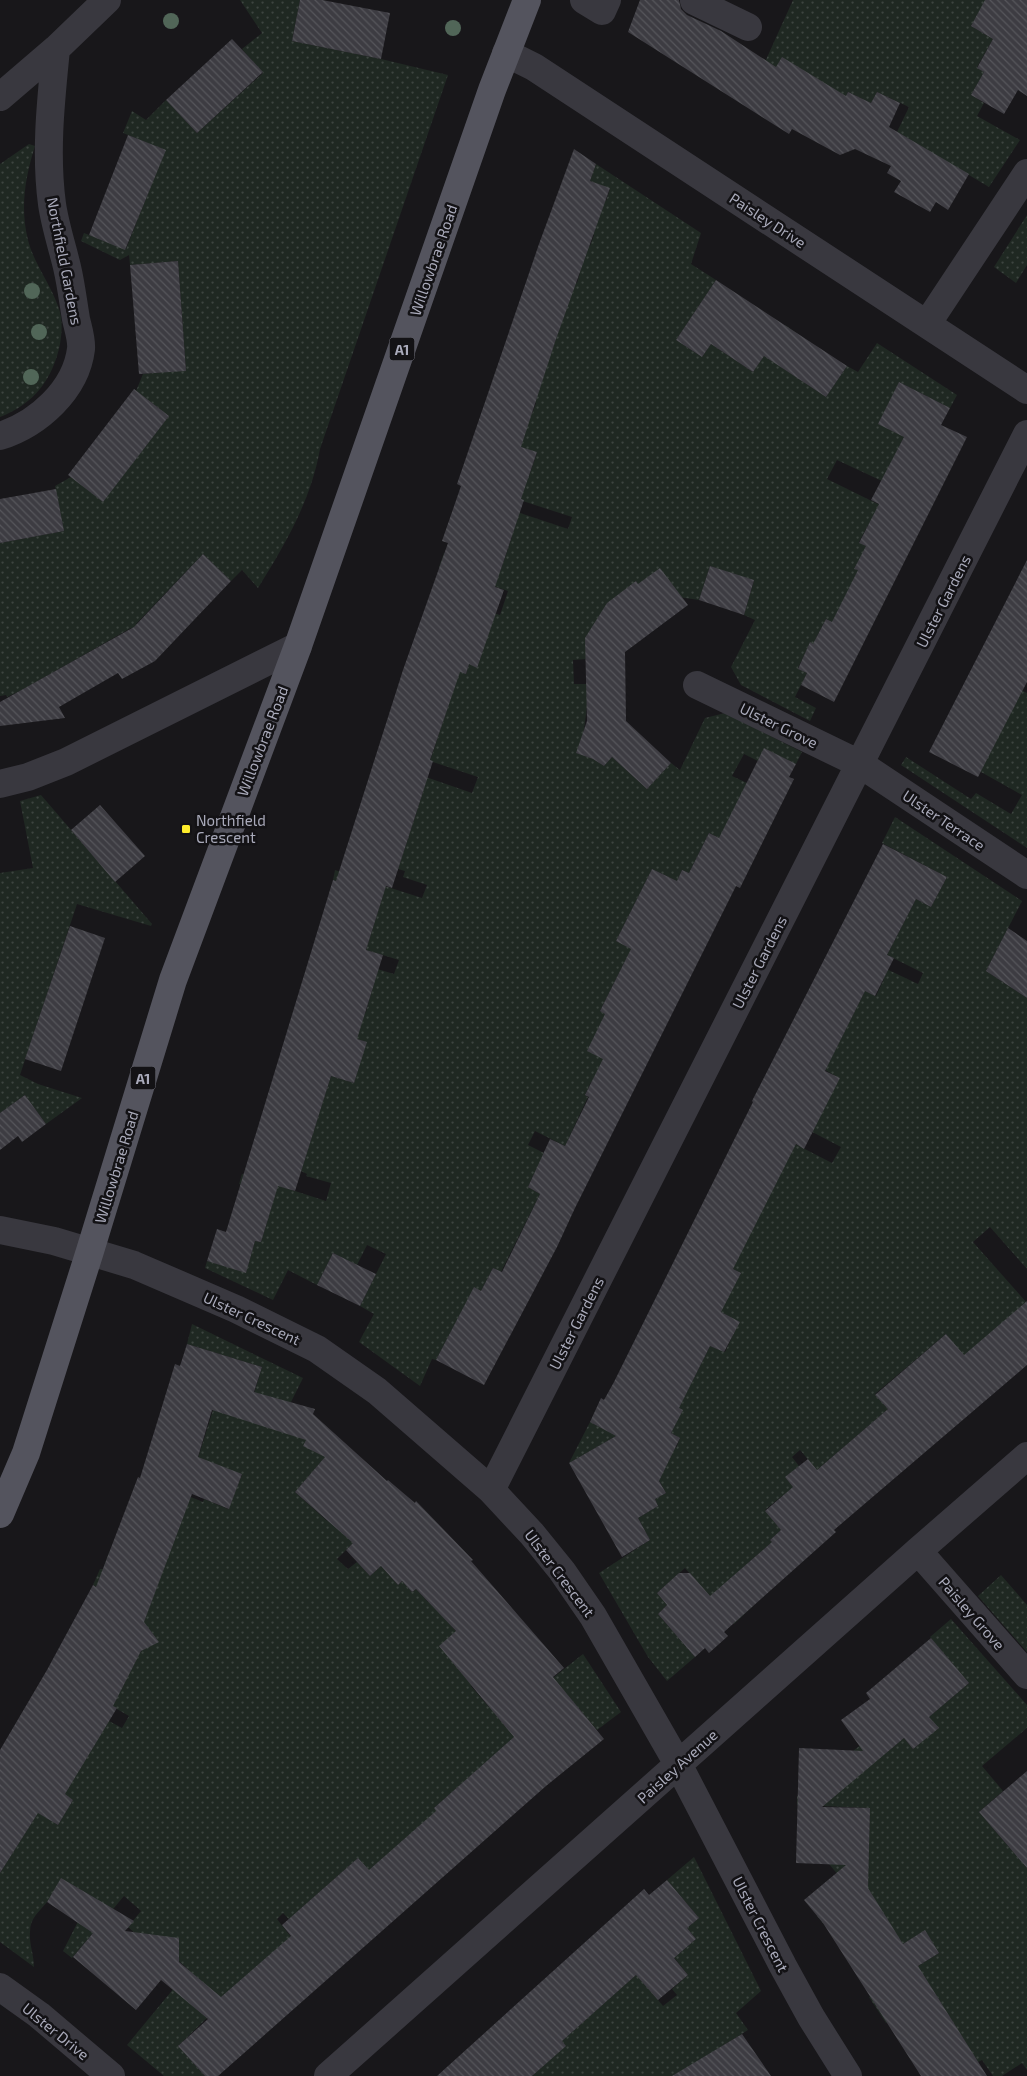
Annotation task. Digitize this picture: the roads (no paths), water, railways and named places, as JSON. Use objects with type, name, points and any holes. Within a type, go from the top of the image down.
[{"type":"main road","name":"Willowbrae Road","points":[[0,1514],[26,1453],[173,980],[298,646],[506,53],[527,0]]},
{"type":"street","points":[[0,97],[56,49],[107,0]]},
{"type":"street","points":[[584,0],[602,10],[607,0]]},
{"type":"street","points":[[694,2],[748,27]]},
{"type":"street","name":"Northfield Gardens","points":[[0,436],[14,432],[41,415],[57,399],[72,375],[81,348],[67,267],[52,205],[49,168],[49,112],[56,49]]},
{"type":"street","name":"Paisley Drive","points":[[506,53],[534,67],[1027,390]]},
{"type":"street","points":[[927,324],[1027,173]]},
{"type":"street","name":"Ulster Gardens","points":[[491,1490],[1027,434]]},
{"type":"street","points":[[0,784],[28,777],[66,762],[298,646]]},
{"type":"street","name":"Ulster Grove","points":[[697,685],[860,764]]},
{"type":"street","name":"Ulster Terrace","points":[[860,764],[1027,875]]},
{"type":"street","name":"Ulster Crescent","points":[[0,1230],[54,1241],[134,1265],[236,1309],[317,1349],[377,1391],[491,1490],[532,1534],[588,1608],[634,1684],[678,1764],[811,2018],[848,2076]]},
{"type":"street","name":"Paisley Avenue","points":[[328,2076],[1027,1456]]},
{"type":"street","name":"Paisley Grove","points":[[918,1551],[1027,1675]]},
{"type":"street","name":"Ulster Drive","points":[[0,1988],[39,2015],[111,2076]]},
{"type":"place","name":"Northfield Crescent","points":[[186,829]]}]
